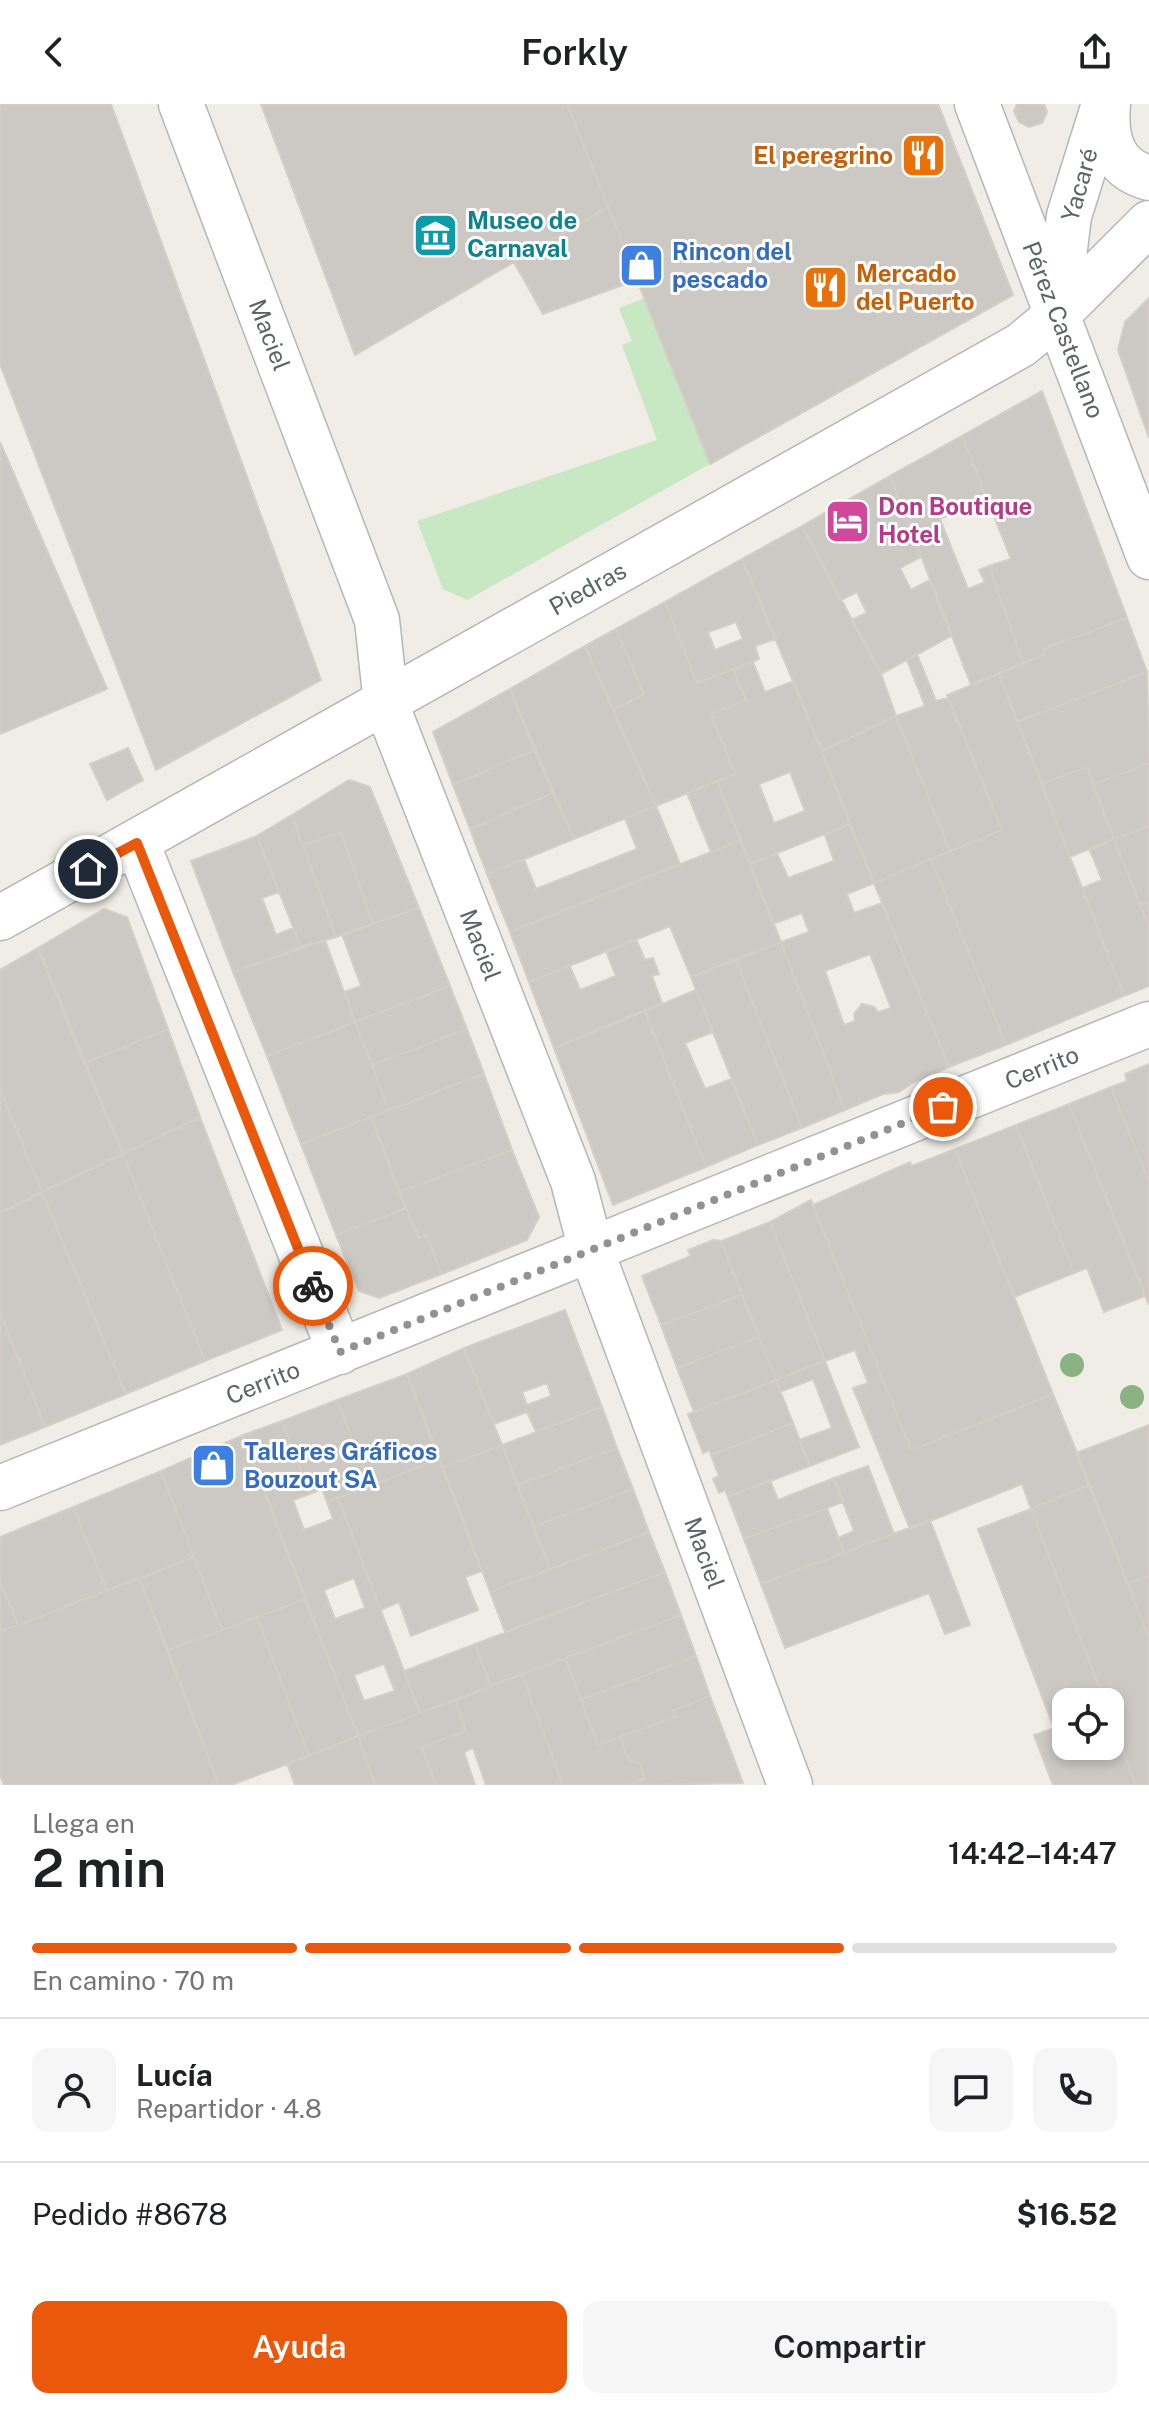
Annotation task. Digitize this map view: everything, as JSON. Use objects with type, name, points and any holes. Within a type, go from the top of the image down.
[{"type":"street","name":"Maciel","points":[[181,104],[377,620],[386,704],[573,1181],[591,1250],[790,1785]]},
{"type":"street","name":"Pérez Castellano","points":[[977,104],[1149,557]]},
{"type":"street","name":"Yacaré","points":[[1057,315],[1069,216],[1106,104]]},
{"type":"street","points":[[1106,104],[1106,135],[1112,151],[1129,171],[1149,178]]},
{"type":"street","name":"Piedras","points":[[0,918],[1021,345],[1057,315],[1149,223]]},
{"type":"street","points":[[137,843],[340,1352]]},
{"type":"street","name":"Cerrito","points":[[0,1488],[1149,1024]]},
{"type":"green space","points":[[645,298],[710,464],[467,600],[443,589],[417,521],[657,440],[622,345],[632,341],[619,308]]},
{"type":"building","points":[[0,104],[111,104],[321,680],[156,770],[0,364]]},
{"type":"building","name":"Museo de Carnaval","points":[[261,104],[567,104],[608,207],[355,355]]},
{"type":"building","name":"Mercado del Puerto","points":[[567,104],[938,104],[1013,295],[710,464]]},
{"type":"building","points":[[1017,104],[1044,104],[1047,112],[1042,123],[1029,127],[1019,122],[1014,111]]},
{"type":"building","points":[[608,207],[637,280],[543,314],[514,262]]},
{"type":"building","points":[[1149,298],[1149,438],[1118,350],[1125,322]]},
{"type":"building","points":[[1042,391],[1127,618],[1043,649],[1045,654],[1023,663],[989,566],[1011,559],[962,436]]},
{"type":"building","points":[[962,436],[986,496],[940,519],[968,589],[985,582],[979,570],[989,566],[1023,663],[971,685],[890,476]]},
{"type":"building","points":[[0,442],[107,689],[0,734]]},
{"type":"building","points":[[890,476],[921,557],[900,568],[911,590],[930,580],[951,636],[881,674],[851,620],[867,613],[857,592],[841,600],[802,526]]},
{"type":"building","points":[[802,526],[881,674],[896,716],[822,751],[742,559]]},
{"type":"building","points":[[742,559],[776,639],[755,646],[759,659],[697,683],[665,602]],"holes":[[[736,622],[743,639],[715,650],[708,632]]]},
{"type":"building","points":[[665,602],[697,683],[733,669],[746,700],[711,714],[735,774],[656,806],[613,710],[644,694],[616,629]]},
{"type":"building","points":[[1127,618],[1147,672],[1017,722],[999,674],[1045,654],[1043,649]]},
{"type":"building","points":[[616,629],[644,694],[613,710],[585,646]]},
{"type":"building","points":[[585,646],[656,806],[574,839],[510,689]]},
{"type":"building","points":[[917,654],[936,701],[948,698],[1002,830],[950,851],[896,716],[925,706],[907,660]]},
{"type":"building","points":[[753,662],[765,692],[794,681],[850,824],[750,864],[717,781],[735,774],[711,714],[746,700],[733,669]],"holes":[[[790,772],[805,811],[774,823],[759,784]]]},
{"type":"building","points":[[1147,672],[1149,763],[1093,785],[1087,767],[1042,784],[1017,722]]},
{"type":"building","points":[[999,674],[1124,996],[1006,1045],[931,859],[1002,830],[947,695]]},
{"type":"building","points":[[510,689],[534,750],[453,785],[433,732]]},
{"type":"building","points":[[896,716],[950,851],[874,883],[822,751]]},
{"type":"building","points":[[128,748],[143,780],[107,800],[90,764]]},
{"type":"building","points":[[534,750],[553,793],[470,829],[453,785]]},
{"type":"building","points":[[1149,763],[1149,826],[1114,839],[1093,785]]},
{"type":"building","points":[[1087,767],[1114,839],[1070,857],[1042,784]]},
{"type":"building","points":[[349,780],[370,787],[419,908],[373,924],[341,832],[303,845],[292,815]]},
{"type":"building","points":[[717,781],[741,840],[711,852],[687,793]]},
{"type":"building","points":[[553,793],[574,839],[487,874],[470,829]]},
{"type":"building","points":[[656,806],[680,864],[510,932],[487,874],[524,859],[536,889],[637,849],[625,818]]},
{"type":"building","points":[[292,815],[336,937],[301,947],[257,836]]},
{"type":"building","points":[[850,824],[874,883],[847,894],[854,913],[882,903],[949,1067],[899,1092],[883,1094],[845,1110],[781,942],[809,932],[802,913],[773,924],[750,864],[777,853],[788,878],[834,861],[825,835]],"holes":[[[870,954],[891,1008],[878,1012],[874,1007],[862,1004],[854,1014],[855,1021],[844,1025],[825,971]]]},
{"type":"building","points":[[1149,826],[1149,902],[1140,905],[1114,839]]},
{"type":"building","points":[[341,832],[373,924],[336,937],[303,845]]},
{"type":"building","points":[[257,836],[279,892],[262,898],[276,935],[293,928],[301,947],[233,972],[191,861]]},
{"type":"building","points":[[1114,839],[1149,927],[1149,986],[1124,996],[1082,888],[1102,880],[1090,850]]},
{"type":"building","points":[[741,840],[781,942],[691,977],[670,926],[529,982],[510,932]]},
{"type":"building","points":[[931,859],[1006,1045],[949,1067],[874,883]]},
{"type":"building","points":[[1149,902],[1149,927],[1140,905]]},
{"type":"building","points":[[419,908],[450,986],[355,1022],[344,992],[361,986],[342,934]]},
{"type":"building","points":[[104,909],[127,917],[168,1029],[84,1063],[38,948]]},
{"type":"building","points":[[636,939],[645,960],[653,958],[659,974],[652,976],[662,1003],[554,1048],[529,982],[570,966],[580,990],[616,976],[606,951]]},
{"type":"building","points":[[325,940],[355,1022],[267,1056],[233,972]]},
{"type":"building","points":[[781,942],[845,1110],[802,1128],[736,960]]},
{"type":"building","points":[[38,948],[123,1154],[42,1192],[0,1089],[0,970]]},
{"type":"building","points":[[736,960],[802,1128],[758,1145],[691,977]]},
{"type":"building","points":[[450,986],[467,1029],[372,1065],[355,1022]]},
{"type":"building","points":[[696,990],[713,1032],[685,1043],[705,1089],[731,1079],[758,1145],[706,1167],[645,1011]]},
{"type":"building","points":[[645,1011],[706,1167],[613,1205],[554,1048]]},
{"type":"building","points":[[355,1022],[389,1110],[301,1144],[267,1056]]},
{"type":"building","points":[[168,1029],[200,1117],[123,1154],[84,1063]]},
{"type":"building","points":[[467,1029],[484,1074],[389,1110],[372,1065]]},
{"type":"building","points":[[1149,1064],[1149,1182],[1111,1087],[1127,1081],[1125,1074]]},
{"type":"building","points":[[484,1074],[512,1150],[399,1192],[371,1117]]},
{"type":"building","points":[[1111,1087],[1149,1182],[1149,1305],[1069,1104]]},
{"type":"building","points":[[0,1089],[42,1192],[0,1213]]},
{"type":"building","points":[[1069,1104],[1145,1296],[1104,1312],[1087,1268],[1074,1273],[1016,1125]]},
{"type":"building","points":[[200,1117],[282,1330],[205,1361],[123,1154]]},
{"type":"building","points":[[371,1117],[406,1208],[336,1235],[301,1144]]},
{"type":"building","points":[[1016,1125],[1074,1273],[1014,1297],[955,1149]]},
{"type":"building","points":[[955,1149],[1053,1394],[911,1450],[813,1205],[910,1162],[912,1166]]},
{"type":"building","points":[[512,1150],[539,1217],[527,1240],[442,1274],[426,1235],[419,1238],[399,1192]]},
{"type":"building","points":[[123,1154],[205,1361],[126,1394],[42,1192]]},
{"type":"building","points":[[42,1192],[126,1394],[45,1427],[0,1312],[0,1213]]},
{"type":"building","points":[[811,1200],[911,1450],[1053,1394],[1090,1485],[1031,1509],[1022,1484],[910,1529],[853,1388],[868,1383],[855,1350],[825,1361],[770,1222]]},
{"type":"building","points":[[406,1208],[419,1238],[426,1235],[442,1274],[379,1298],[359,1291],[336,1235]]},
{"type":"building","points":[[770,1222],[825,1361],[776,1380],[721,1241]]},
{"type":"building","points":[[713,1240],[721,1241],[742,1295],[661,1325],[642,1276],[691,1256],[688,1250]]},
{"type":"building","points":[[742,1295],[759,1337],[677,1368],[661,1325]]},
{"type":"building","points":[[565,1310],[602,1407],[536,1432],[527,1412],[494,1424],[464,1348]],"holes":[[[547,1383],[551,1396],[527,1405],[522,1392]]]},
{"type":"building","points":[[0,1312],[45,1427],[0,1445]]},
{"type":"building","points":[[759,1337],[776,1380],[694,1412],[677,1368]]},
{"type":"building","points":[[464,1348],[502,1445],[443,1467],[407,1374]]},
{"type":"building","points":[[825,1361],[859,1447],[810,1466],[799,1440],[832,1428],[813,1379],[780,1392],[776,1380]]},
{"type":"building","points":[[407,1374],[439,1459],[378,1483],[371,1466],[364,1469],[337,1400]]},
{"type":"building","points":[[776,1380],[793,1423],[711,1455],[709,1450],[703,1453],[688,1414]]},
{"type":"building","points":[[337,1400],[364,1469],[371,1466],[378,1483],[327,1502],[322,1489],[310,1494],[282,1421]]},
{"type":"building","points":[[602,1407],[617,1448],[517,1485],[502,1445]]},
{"type":"building","points":[[282,1421],[310,1494],[293,1500],[304,1530],[333,1519],[327,1502],[338,1498],[420,1713],[358,1736],[243,1435]],"holes":[[[354,1578],[365,1608],[335,1619],[324,1590]],[[384,1664],[395,1691],[364,1701],[354,1675]]]},
{"type":"building","points":[[793,1423],[810,1466],[728,1497],[725,1490],[719,1493],[713,1479],[719,1476],[711,1455]]},
{"type":"building","points":[[1149,1425],[1149,1576],[1128,1584],[1076,1453]]},
{"type":"building","points":[[243,1435],[305,1599],[222,1630],[161,1471]]},
{"type":"building","points":[[502,1445],[550,1569],[490,1592],[443,1467]]},
{"type":"building","points":[[617,1448],[633,1489],[533,1527],[517,1485]]},
{"type":"building","points":[[439,1459],[482,1571],[465,1577],[478,1610],[411,1636],[399,1602],[381,1610],[338,1498]]},
{"type":"building","points":[[868,1466],[894,1534],[844,1553],[838,1538],[854,1531],[834,1478]]},
{"type":"building","points":[[161,1471],[194,1557],[107,1591],[73,1507]]},
{"type":"building","points":[[834,1478],[843,1502],[744,1539],[728,1497],[770,1480],[778,1500]]},
{"type":"building","points":[[1090,1485],[1149,1639],[1149,1785],[1136,1785],[1124,1753],[1124,1688],[1100,1688],[1031,1509]]},
{"type":"building","points":[[633,1489],[649,1532],[550,1569],[533,1527]]},
{"type":"building","points":[[73,1507],[107,1591],[18,1625],[0,1581],[0,1537]]},
{"type":"building","points":[[827,1508],[844,1553],[761,1584],[744,1539]]},
{"type":"building","points":[[1031,1509],[1100,1688],[1052,1688],[1052,1723],[978,1529]]},
{"type":"building","points":[[930,1520],[970,1625],[945,1634],[929,1593],[785,1648],[761,1584]]},
{"type":"building","points":[[649,1532],[665,1572],[505,1632],[490,1592]]},
{"type":"building","points":[[194,1557],[222,1630],[168,1650],[139,1578]]},
{"type":"building","points":[[665,1572],[681,1615],[491,1686],[475,1644]]},
{"type":"building","points":[[1149,1576],[1149,1639],[1128,1584]]},
{"type":"building","points":[[139,1578],[219,1785],[4,1785],[0,1775],[0,1632]]},
{"type":"building","points":[[0,1581],[18,1625],[0,1632]]},
{"type":"building","points":[[305,1599],[358,1736],[309,1756],[257,1617]]},
{"type":"building","points":[[681,1615],[696,1656],[581,1700],[565,1658]]},
{"type":"building","points":[[257,1617],[309,1756],[231,1785],[219,1785],[168,1650]]},
{"type":"building","points":[[475,1644],[491,1686],[420,1713],[404,1671]]},
{"type":"building","points":[[696,1656],[710,1696],[673,1710],[676,1717],[598,1745],[581,1700]]},
{"type":"building","points":[[565,1658],[598,1745],[620,1737],[628,1759],[640,1763],[645,1779],[629,1785],[563,1785],[522,1674]]},
{"type":"building","points":[[522,1674],[563,1785],[486,1785],[473,1748],[464,1752],[475,1785],[436,1785],[422,1747],[466,1731],[455,1700]]},
{"type":"building","points":[[710,1696],[743,1783],[629,1785],[645,1779],[640,1763],[628,1759],[620,1737],[676,1717],[673,1710]]},
{"type":"building","points":[[455,1700],[466,1731],[422,1747],[436,1785],[375,1785],[358,1736]]},
{"type":"building","points":[[1052,1729],[1052,1760],[1124,1760],[1124,1753],[1136,1785],[1053,1785],[1034,1735]]},
{"type":"building","points":[[358,1736],[375,1785],[295,1785],[287,1764]]},
{"type":"way so far","points":[[313,1286],[340,1352],[943,1107]]},
{"type":"place","name":"El peregrino","points":[[924,156]]},
{"type":"place","name":"Museo de Carnaval","points":[[436,235]]},
{"type":"place","name":"Rincon del pescado","points":[[641,266]]},
{"type":"place","name":"Mercado del Puerto","points":[[825,288]]},
{"type":"place","name":"Don Boutique Hotel","points":[[847,521]]},
{"type":"place","name":"Talleres Gráficos Bouzout SA","points":[[213,1466]]},
{"type":"route","points":[[88,869],[137,843],[313,1286]]}]
